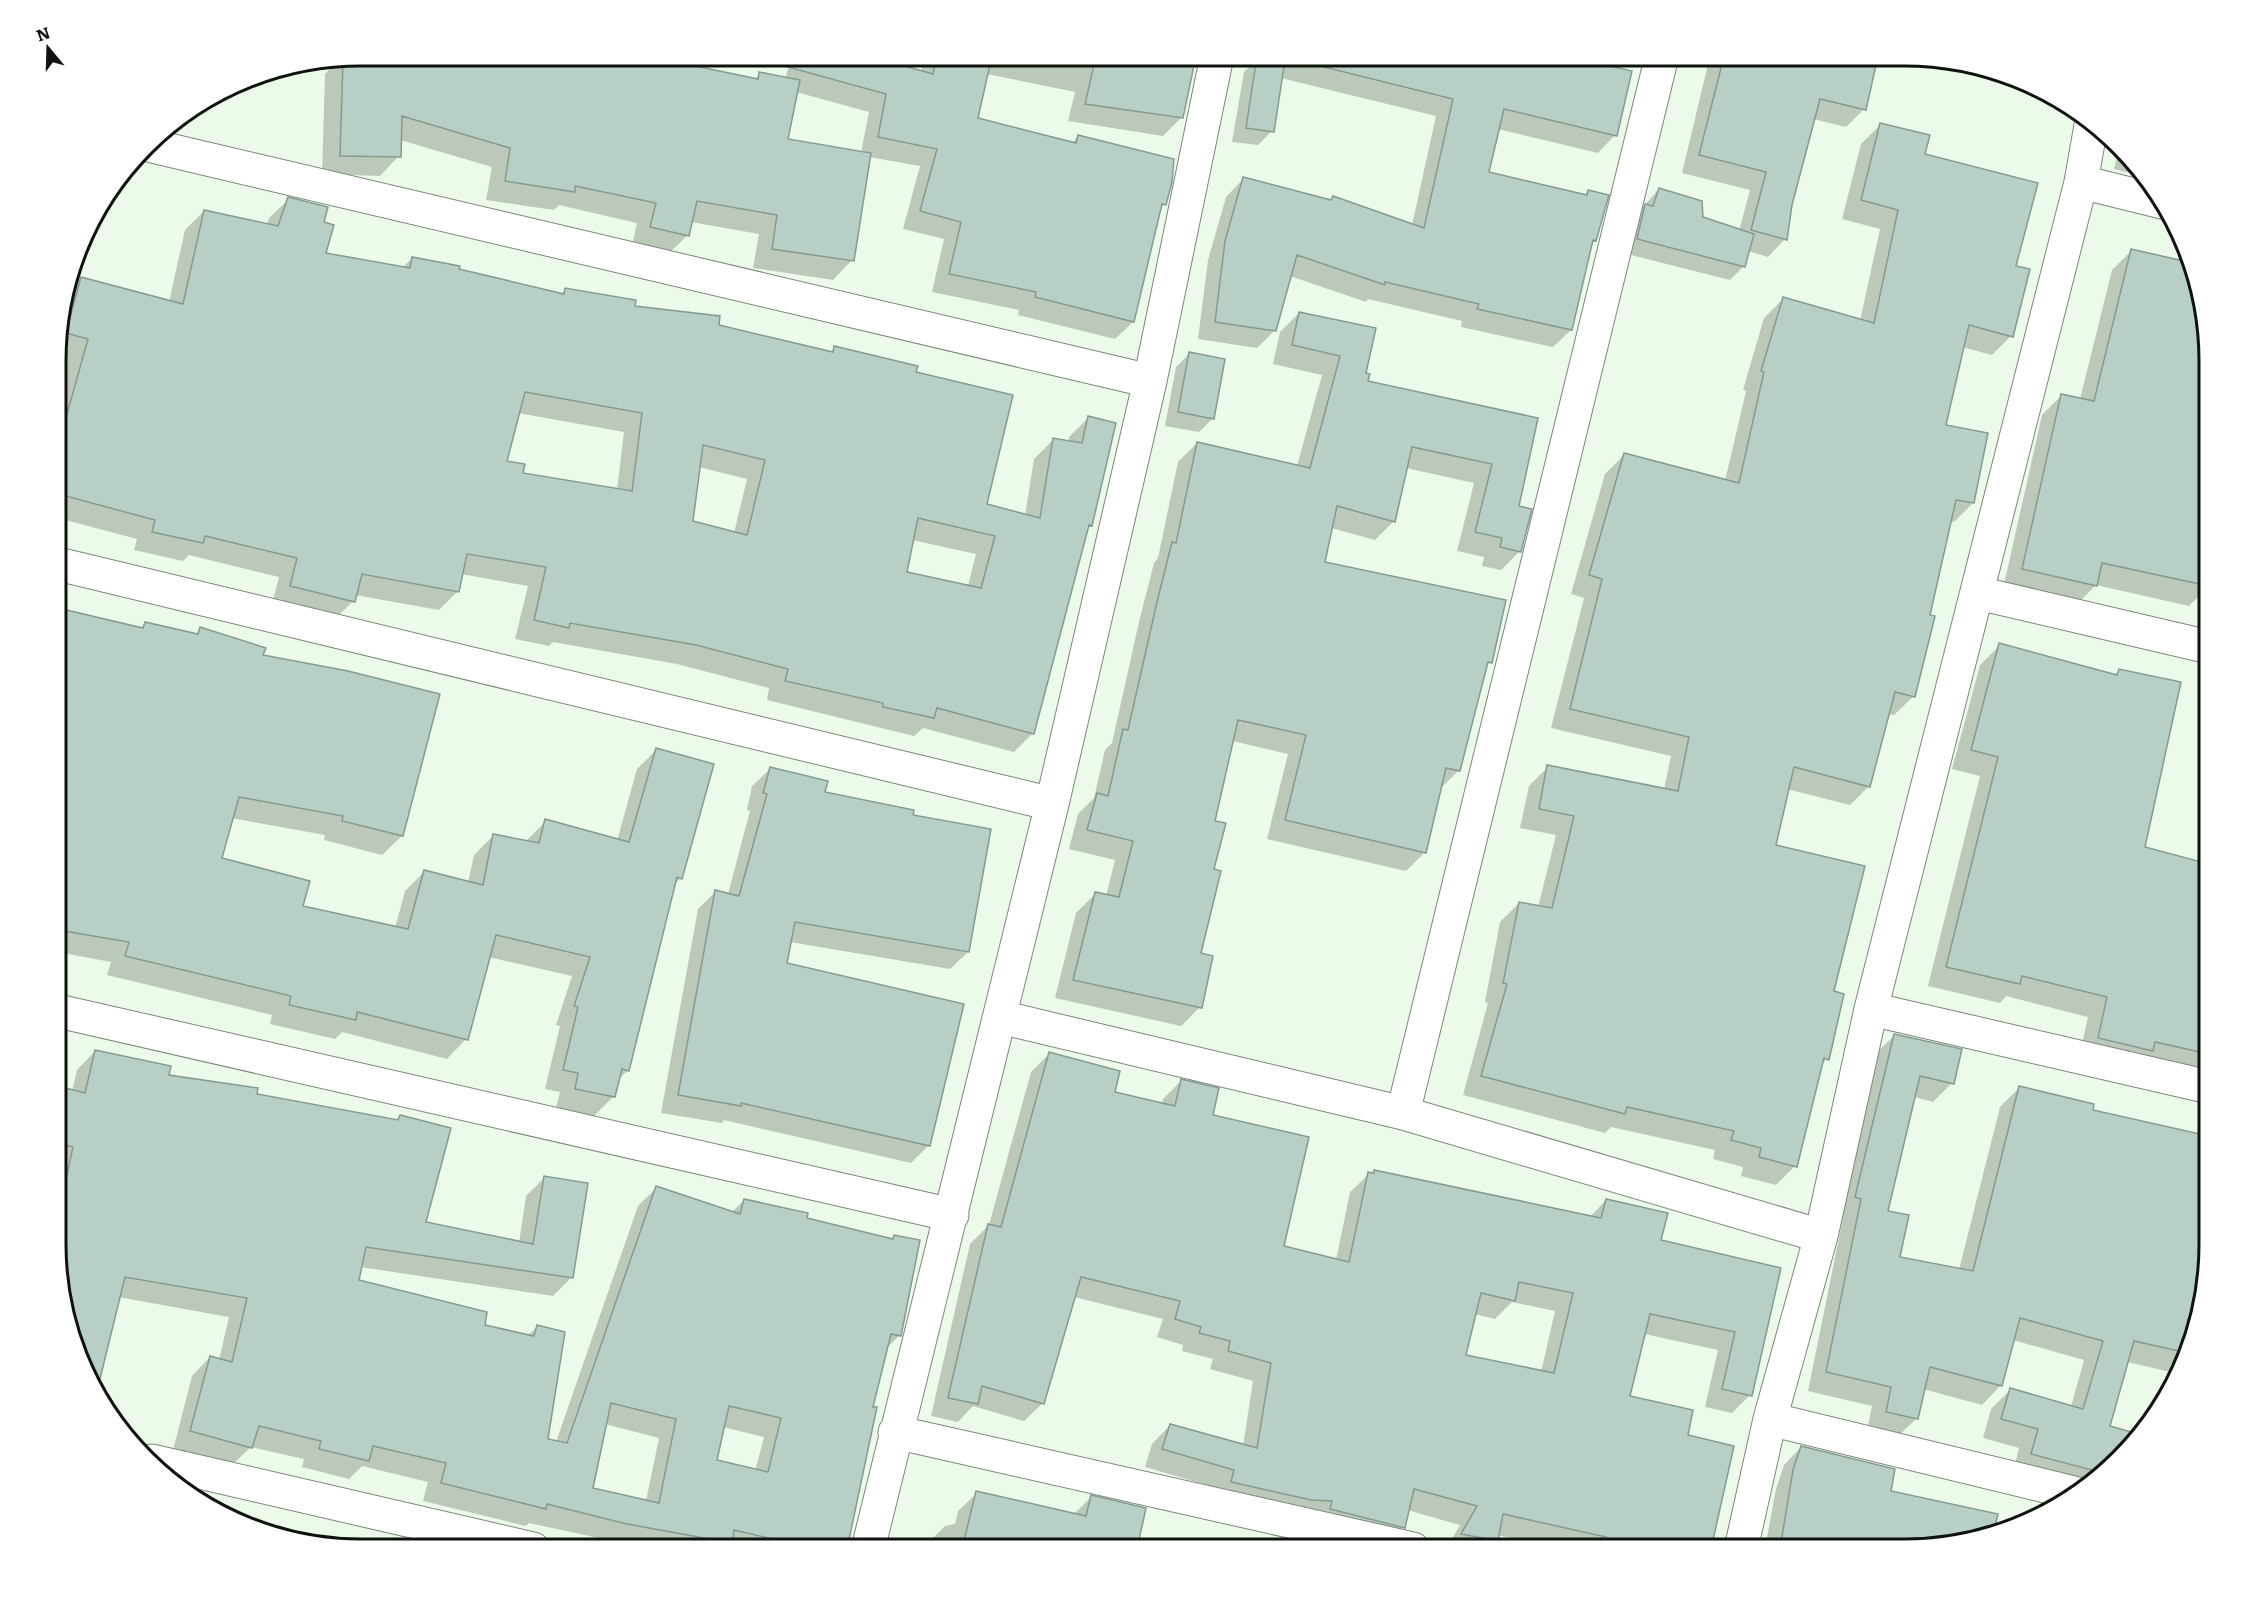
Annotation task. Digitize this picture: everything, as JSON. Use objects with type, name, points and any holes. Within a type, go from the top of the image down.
[{"type":"street","points":[[870,1539],[1052,804],[1150,381],[1215,66]]},
{"type":"street","points":[[1403,1113],[1660,66]]},
{"type":"street","points":[[1743,1539],[1770,1419],[1821,1236],[1871,1009],[1978,593],[2080,182],[2090,132]]},
{"type":"street","points":[[156,148],[1150,381]]},
{"type":"street","points":[[2080,182],[2151,199]]},
{"type":"street","points":[[66,566],[1052,804]]},
{"type":"street","points":[[1978,593],[2199,645]]},
{"type":"street","points":[[1871,1009],[2199,1085]]},
{"type":"street","points":[[66,1013],[952,1215]]},
{"type":"street","points":[[1000,1017],[1403,1113],[1821,1236]]},
{"type":"street","points":[[1770,1419],[2065,1491]]},
{"type":"street","points":[[895,1432],[1369,1539]]},
{"type":"street","points":[[163,1464],[489,1539]]},
{"type":"building","points":[[361,66],[695,66],[758,79],[759,72],[800,80],[788,139],[871,153],[854,261],[772,249],[777,215],[697,201],[689,236],[650,227],[656,203],[575,186],[575,192],[505,181],[510,148],[402,116],[401,157],[340,156],[343,67]]},
{"type":"building","points":[[784,66],[905,66],[933,74],[935,66],[990,66],[978,118],[1076,143],[1078,135],[1174,159],[1172,182],[1166,205],[1162,204],[1134,322],[1035,297],[1036,292],[949,274],[961,222],[920,211],[937,149],[878,137],[886,94]]},
{"type":"building","points":[[1094,66],[1194,66],[1183,118],[1085,104]]},
{"type":"building","points":[[1255,66],[1284,66],[1274,132],[1246,128]]},
{"type":"building","points":[[1610,66],[1632,71],[1617,136],[1504,109],[1489,172],[1587,195],[1588,190],[1609,195],[1596,241],[1593,240],[1572,330],[1477,309],[1479,304],[1385,282],[1385,285],[1297,255],[1276,331],[1215,322],[1225,241],[1243,177],[1331,200],[1333,196],[1424,228],[1453,99],[1324,67]]},
{"type":"building","points":[[1721,66],[1876,66],[1866,110],[1820,99],[1792,205],[1787,240],[1751,230],[1766,172],[1699,155]]},
{"type":"building","points":[[1880,123],[1930,135],[1925,154],[2038,183],[2016,266],[2030,269],[2013,337],[1969,325],[1946,425],[1988,433],[1974,503],[1956,500],[1930,615],[1935,616],[1915,697],[1895,692],[1870,787],[1794,767],[1776,845],[1865,866],[1834,991],[1844,994],[1829,1060],[1824,1058],[1797,1167],[1759,1157],[1761,1148],[1731,1140],[1734,1131],[1627,1107],[1625,1114],[1481,1076],[1507,984],[1503,983],[1519,902],[1552,908],[1574,816],[1539,809],[1547,765],[1678,791],[1689,737],[1570,709],[1602,579],[1589,575],[1624,453],[1739,483],[1764,372],[1761,371],[1783,297],[1874,323],[1898,210],[1861,200]]},
{"type":"building","points":[[1659,188],[1702,201],[1703,217],[1754,234],[1745,267],[1637,239],[1645,204],[1653,206]]},
{"type":"building","points":[[288,197],[328,207],[324,222],[334,225],[326,253],[410,268],[412,257],[460,266],[459,269],[564,294],[565,288],[636,300],[635,306],[720,316],[719,325],[833,352],[834,346],[918,366],[916,372],[1013,395],[987,504],[1040,518],[1053,438],[1082,443],[1088,416],[1116,423],[1092,526],[1089,525],[1034,734],[937,708],[934,718],[883,707],[883,703],[785,681],[788,669],[696,645],[570,623],[569,628],[534,620],[546,567],[467,554],[459,592],[362,574],[355,602],[290,586],[297,558],[205,536],[203,543],[152,532],[155,520],[66,496],[66,417],[88,339],[68,333],[81,277],[183,304],[204,210],[278,226]],"holes":[[[525,392],[642,413],[632,491],[523,473],[525,464],[507,461]],[[703,445],[765,460],[747,535],[693,521]],[[918,518],[995,536],[981,588],[907,572]]]},
{"type":"building","points":[[2131,249],[2181,260],[2193,303],[2198,341],[2199,584],[2102,563],[2097,586],[2022,569],[2061,394],[2094,401]]},
{"type":"building","points":[[1299,312],[1376,328],[1366,373],[1370,374],[1368,381],[1538,418],[1519,506],[1532,509],[1521,552],[1500,547],[1502,538],[1475,532],[1492,464],[1412,447],[1395,522],[1337,506],[1325,562],[1506,600],[1492,663],[1488,662],[1460,771],[1446,768],[1426,853],[1285,820],[1306,735],[1238,720],[1215,821],[1226,823],[1214,869],[1221,871],[1201,953],[1213,956],[1202,1008],[1073,980],[1095,892],[1119,897],[1133,841],[1087,830],[1097,793],[1108,796],[1123,729],[1128,730],[1172,542],[1176,543],[1197,442],[1310,468],[1340,356],[1292,345]]},
{"type":"building","points":[[1189,352],[1225,359],[1214,419],[1178,412]]},
{"type":"building","points":[[66,610],[143,628],[145,622],[198,634],[200,627],[266,648],[263,655],[348,671],[440,694],[403,836],[342,821],[343,816],[239,797],[222,858],[310,881],[303,906],[408,929],[424,870],[483,885],[493,834],[539,843],[545,819],[629,842],[656,748],[714,764],[682,879],[677,877],[629,1071],[622,1069],[615,1097],[575,1089],[578,1073],[563,1070],[578,1007],[574,1006],[590,957],[496,935],[468,1040],[357,1012],[356,1020],[289,1005],[291,996],[125,956],[129,942],[66,931]]},
{"type":"building","points":[[1999,643],[2117,675],[2119,669],[2181,682],[2145,847],[2199,861],[2199,1052],[2155,1042],[2153,1051],[2098,1038],[2107,997],[2022,976],[2020,984],[1946,967],[1998,757],[1971,750]]},
{"type":"building","points":[[770,767],[828,781],[825,792],[914,810],[913,815],[991,829],[969,952],[795,922],[787,963],[964,1004],[930,1146],[741,1103],[741,1106],[678,1095],[715,890],[739,896],[767,794],[763,793]]},
{"type":"building","points":[[1894,1034],[1962,1049],[1954,1084],[1920,1076],[1888,1211],[1909,1215],[1900,1257],[1973,1271],[2019,1086],[2094,1104],[2093,1110],[2199,1134],[2198,1264],[2189,1321],[2179,1351],[2134,1341],[2110,1426],[2132,1432],[2113,1453],[2093,1470],[2031,1454],[2038,1429],[2001,1419],[2010,1388],[2083,1409],[2103,1341],[2020,1318],[2002,1386],[1930,1367],[1918,1419],[1886,1412],[1891,1387],[1826,1372],[1861,1199],[1855,1197]]},
{"type":"building","points":[[95,1050],[171,1066],[169,1075],[258,1088],[257,1094],[398,1120],[400,1115],[451,1128],[426,1222],[533,1244],[544,1176],[588,1183],[573,1278],[366,1247],[359,1280],[487,1312],[485,1325],[534,1336],[537,1325],[565,1332],[548,1439],[567,1443],[656,1186],[740,1214],[744,1199],[808,1213],[807,1218],[893,1239],[894,1235],[920,1240],[901,1336],[891,1334],[873,1407],[877,1407],[849,1539],[773,1539],[734,1530],[733,1539],[710,1539],[627,1524],[547,1504],[546,1509],[441,1483],[446,1463],[373,1446],[369,1461],[319,1449],[321,1441],[259,1426],[252,1448],[190,1431],[210,1356],[232,1362],[247,1298],[125,1277],[99,1381],[88,1357],[76,1321],[69,1283],[66,1244],[66,1179],[73,1147],[66,1145],[66,1088],[85,1093]],"holes":[[[611,1403],[676,1419],[659,1503],[593,1488]],[[729,1406],[781,1418],[768,1472],[717,1460]]]},
{"type":"building","points":[[1049,1052],[1120,1071],[1115,1092],[1175,1106],[1181,1079],[1219,1088],[1213,1115],[1309,1137],[1284,1246],[1349,1262],[1368,1172],[1374,1173],[1374,1170],[1601,1218],[1606,1199],[1668,1213],[1661,1240],[1781,1268],[1752,1396],[1722,1389],[1735,1332],[1650,1314],[1630,1396],[1693,1410],[1688,1435],[1734,1446],[1713,1539],[1606,1539],[1606,1537],[1503,1514],[1498,1539],[1487,1539],[1461,1534],[1477,1506],[1414,1489],[1405,1528],[1330,1509],[1332,1501],[1311,1500],[1231,1482],[1234,1470],[1162,1449],[1170,1424],[1257,1448],[1271,1363],[1228,1351],[1230,1341],[1199,1333],[1201,1327],[1175,1319],[1180,1301],[1081,1277],[1044,1404],[982,1386],[978,1404],[948,1398],[988,1224],[1001,1227]],"holes":[[[1519,1282],[1573,1293],[1554,1373],[1466,1355],[1481,1293],[1515,1301]]]},
{"type":"building","points":[[1801,1446],[1895,1469],[1891,1491],[1998,1514],[1996,1524],[1962,1533],[1924,1538],[1782,1539],[1793,1470]]},
{"type":"building","points":[[976,1491],[1086,1516],[1091,1495],[1146,1508],[1139,1539],[964,1539]]}]
